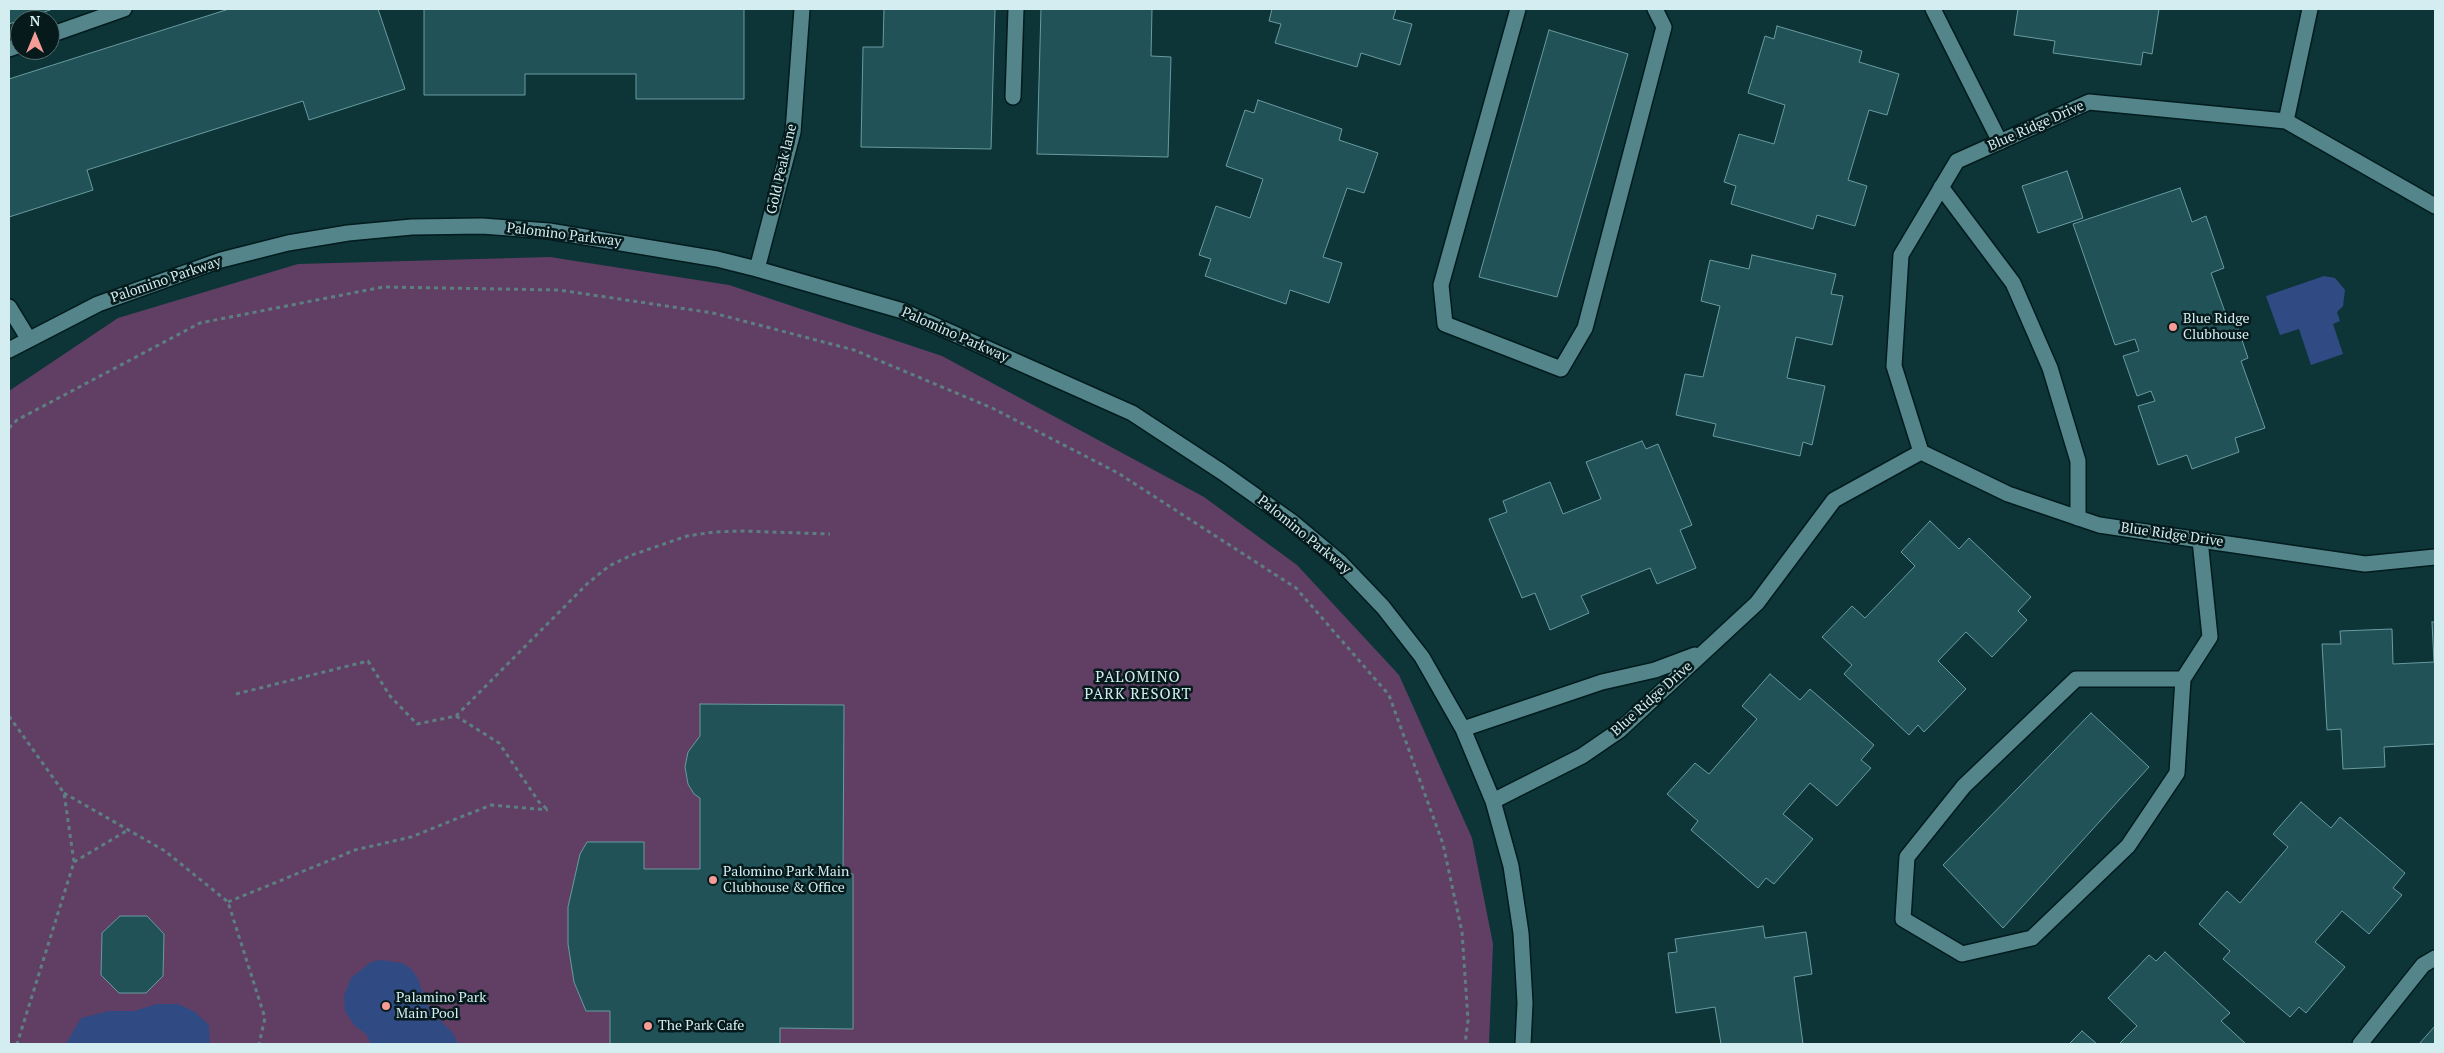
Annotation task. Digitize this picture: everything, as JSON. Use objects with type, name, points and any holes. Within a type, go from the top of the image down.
[{"type":"street","points":[[60,31],[124,9]]},
{"type":"street","name":"Gold Peak lane","points":[[757,269],[793,132],[802,9]]},
{"type":"street","points":[[1013,97],[1016,9]]},
{"type":"street","points":[[1518,9],[1441,285],[1445,324],[1561,369],[1585,328],[1662,36],[1664,27],[1655,9]]},
{"type":"street","points":[[1933,9],[2000,142]]},
{"type":"street","points":[[2286,121],[2310,9]]},
{"type":"street","name":"Blue Ridge Drive","points":[[2435,206],[2286,121],[2089,102],[1957,161],[1901,255],[1894,366],[1921,452],[2008,494],[2099,525],[2200,540],[2365,564],[2435,557]]},
{"type":"street","points":[[1941,187],[2013,283],[2050,368],[2078,461],[2078,518]]},
{"type":"street","name":"Palomino Parkway","points":[[9,350],[28,338],[98,304],[222,260],[288,243],[358,232],[412,227],[482,226],[549,231],[717,259],[903,311],[1132,413],[1206,461],[1291,521],[1346,569],[1383,607],[1422,657],[1463,729],[1493,801],[1511,866],[1521,934],[1525,1002],[1523,1044]]},
{"type":"street","points":[[9,307],[28,338]]},
{"type":"street","name":"Blue Ridge Drive","points":[[1493,801],[1582,756],[1620,730],[1757,602],[1834,500],[1921,452]]},
{"type":"street","points":[[2183,679],[2076,679],[1964,786],[1907,857],[1903,919],[1962,954],[2032,938],[2128,846],[2177,773],[2183,679],[2210,637],[2200,540]]},
{"type":"street","name":"Blue Ridge Drive","points":[[1463,729],[1602,682],[1655,670],[1704,652]]},
{"type":"street","points":[[2360,1044],[2424,965],[2435,958]]},
{"type":"path","points":[[9,428],[17,420],[200,323],[383,287],[559,290],[712,313],[854,350],[992,408],[1118,473],[1296,588],[1389,695],[1443,844],[1462,932],[1468,1020],[1464,1044]]},
{"type":"path","points":[[236,694],[368,661],[390,696],[417,724],[456,716],[587,584],[609,566],[632,555],[687,536],[714,532],[830,534]]},
{"type":"path","points":[[9,716],[64,793],[165,851],[228,902],[265,1018],[260,1044]]},
{"type":"path","points":[[228,902],[355,850],[411,837],[491,805],[548,810],[539,802],[499,743],[456,716]]},
{"type":"path","points":[[16,1044],[74,862],[64,793]]},
{"type":"path","points":[[74,862],[128,830]]},
{"type":"shaded area","points":[[550,257],[729,285],[942,356],[1204,497],[1297,565],[1399,675],[1472,838],[1493,944],[1489,1044],[9,1044],[9,391],[118,318],[298,264]]},
{"type":"water","points":[[2324,276],[2335,278],[2345,290],[2343,306],[2337,312],[2340,321],[2333,324],[2343,354],[2311,365],[2299,329],[2280,335],[2266,296]]},
{"type":"water","name":"Palamino Park Main Pool","points":[[381,960],[402,963],[410,968],[417,977],[430,1010],[453,1033],[458,1044],[371,1044],[366,1034],[354,1025],[345,1011],[344,996],[351,978],[371,962]]},
{"type":"water","points":[[157,1004],[178,1004],[195,1012],[209,1025],[210,1044],[66,1044],[81,1018],[109,1011],[134,1011]]},
{"type":"building","points":[[9,9],[53,9],[10,10],[9,24]]},
{"type":"building","points":[[229,9],[378,9],[405,89],[309,120],[303,101],[87,170],[93,190],[9,217],[9,79]]},
{"type":"building","points":[[424,9],[744,9],[744,99],[636,99],[636,74],[525,74],[525,95],[424,95]]},
{"type":"building","points":[[884,9],[995,9],[991,149],[861,147],[863,47],[883,47]]},
{"type":"building","points":[[1041,9],[1152,9],[1151,56],[1171,57],[1168,157],[1037,154]]},
{"type":"building","points":[[1272,9],[1396,9],[1393,19],[1412,24],[1400,65],[1361,53],[1357,67],[1275,43],[1281,24],[1269,21]]},
{"type":"building","points":[[2018,9],[2159,9],[2152,54],[2143,52],[2141,65],[2053,53],[2055,41],[2014,35]]},
{"type":"building","points":[[1777,26],[1862,51],[1859,62],[1899,74],[1887,115],[1869,110],[1848,180],[1867,186],[1855,226],[1817,215],[1813,229],[1731,204],[1736,186],[1724,182],[1739,134],[1774,144],[1785,105],[1748,93],[1765,36],[1774,39]]},
{"type":"building","points":[[1549,30],[1628,54],[1557,297],[1479,277]]},
{"type":"building","points":[[1258,100],[1342,129],[1339,140],[1378,153],[1364,193],[1347,188],[1323,257],[1342,263],[1329,303],[1290,290],[1286,304],[1205,276],[1211,259],[1199,255],[1216,206],[1250,218],[1263,179],[1226,166],[1245,110],[1254,113]]},
{"type":"building","points":[[2067,171],[2083,218],[2038,233],[2022,186]]},
{"type":"building","name":"Blue Ridge Clubhouse","points":[[2180,188],[2192,222],[2206,216],[2224,268],[2211,273],[2226,315],[2233,313],[2248,358],[2241,361],[2265,428],[2235,438],[2239,452],[2192,469],[2187,455],[2158,465],[2138,406],[2155,401],[2151,391],[2137,396],[2123,356],[2139,351],[2135,339],[2115,345],[2073,224]]},
{"type":"building","points":[[1752,255],[1836,274],[1831,294],[1843,296],[1832,345],[1796,337],[1787,378],[1825,386],[1812,445],[1803,442],[1800,456],[1713,436],[1716,424],[1676,415],[1685,374],[1703,377],[1720,306],[1701,301],[1710,260],[1749,269]]},
{"type":"building","points":[[1642,441],[1646,449],[1658,444],[1692,525],[1680,530],[1696,568],[1657,584],[1650,568],[1581,596],[1589,613],[1550,630],[1535,593],[1522,598],[1489,519],[1507,512],[1503,501],[1550,482],[1563,514],[1601,499],[1586,462]]},
{"type":"building","points":[[1930,521],[1959,549],[1969,538],[2031,597],[2018,611],[2027,620],[1992,657],[1966,632],[1938,661],[1966,689],[1924,732],[1918,725],[1909,735],[1844,674],[1852,665],[1822,637],[1852,606],[1865,618],[1915,566],[1901,552]]},
{"type":"building","points":[[2432,622],[2435,622],[2435,744],[2384,747],[2385,767],[2343,769],[2341,729],[2327,730],[2322,644],[2341,644],[2340,631],[2392,629],[2393,664],[2434,662]]},
{"type":"building","points":[[1770,674],[1800,700],[1810,689],[1874,745],[1861,760],[1871,768],[1837,806],[1810,783],[1783,814],[1813,839],[1774,884],[1766,878],[1758,888],[1691,830],[1698,821],[1667,794],[1695,763],[1709,774],[1757,719],[1742,706]]},
{"type":"building","name":"Palomino Park Main Clubhouse & Office","points":[[700,704],[844,705],[843,874],[853,874],[853,1029],[780,1028],[780,1044],[610,1044],[610,1011],[586,1011],[574,982],[568,944],[568,907],[580,854],[587,842],[644,842],[644,869],[700,869],[700,798],[694,794],[688,784],[685,767],[688,752],[700,736]]},
{"type":"building","points":[[2091,713],[2149,767],[2003,928],[1943,865]]},
{"type":"building","points":[[2301,802],[2331,828],[2340,817],[2405,873],[2393,888],[2402,895],[2369,934],[2342,911],[2315,942],[2345,967],[2306,1013],[2299,1007],[2290,1017],[2223,959],[2230,951],[2199,924],[2227,891],[2240,903],[2288,847],[2273,834]]},
{"type":"building","points":[[120,916],[147,916],[164,934],[163,976],[146,993],[119,993],[101,975],[102,933]]},
{"type":"building","points":[[1763,926],[1765,938],[1806,932],[1812,974],[1794,977],[1803,1044],[1721,1044],[1715,1007],[1676,1013],[1668,953],[1677,952],[1675,939]]},
{"type":"building","points":[[2165,952],[2230,1013],[2221,1021],[2246,1044],[2119,1044],[2137,1026],[2108,998],[2149,955],[2156,961]]},
{"type":"building","points":[[2435,1026],[2435,1044],[2419,1044]]},
{"type":"building","points":[[2082,1031],[2097,1044],[2069,1044]]},
{"type":"place","name":"Blue Ridge Clubhouse","points":[[2173,327]]},
{"type":"place","name":"Palomino Park Main Clubhouse & Office","points":[[713,880]]},
{"type":"place","name":"Palamino Park Main Pool","points":[[386,1006]]},
{"type":"place","name":"The Park Cafe","points":[[648,1026]]},
{"type":"district","name":"PALOMINO PARK RESORT","points":[[1138,686]]}]
